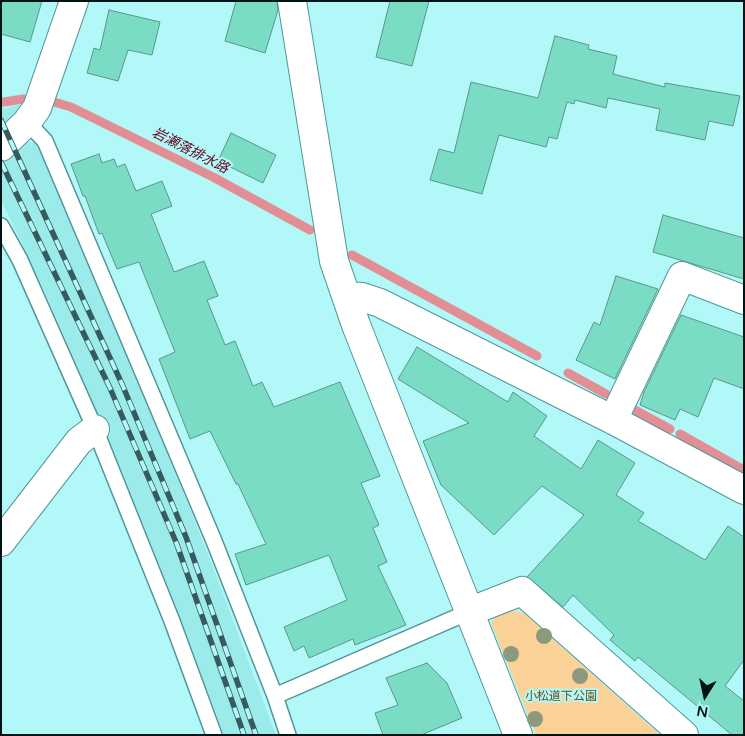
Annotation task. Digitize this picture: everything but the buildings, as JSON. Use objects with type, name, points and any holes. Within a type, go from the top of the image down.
[{"type":"street","points":[[1,147],[27,122],[38,108],[74,1]]},
{"type":"street","points":[[292,1],[334,261],[348,296],[356,325],[518,735]]},
{"type":"street","points":[[613,420],[682,276],[744,300]]},
{"type":"street","points":[[348,296],[362,297],[380,303],[613,420],[744,490]]},
{"type":"street","points":[[1,542],[79,441],[95,430]]},
{"type":"street","points":[[471,612],[522,592],[684,735]]},
{"type":"lane","points":[[27,122],[45,140],[214,541],[275,696],[288,735]]},
{"type":"lane","points":[[1,226],[20,260],[95,430],[172,621],[214,735]]},
{"type":"lane","points":[[275,696],[471,612]]},
{"type":"shaded area","points":[[22,104],[14,117],[1,129],[1,105],[4,109]]},
{"type":"shaded area","points":[[28,142],[35,143],[40,151],[154,419],[213,567],[276,735],[224,735],[179,614],[94,404],[45,292],[1,200],[1,167]]},
{"type":"green space","name":"小松道下公園","points":[[506,609],[524,613],[660,735],[536,735],[491,623],[497,614]]},
{"type":"waterway","name":"岩瀬落排水路","points":[[4,102],[23,99]]},
{"type":"waterway","name":"岩瀬落排水路","points":[[54,102],[71,107],[213,177],[310,230]]},
{"type":"waterway","name":"岩瀬落排水路","points":[[352,255],[537,356]]},
{"type":"waterway","name":"岩瀬落排水路","points":[[568,373],[606,394]]},
{"type":"waterway","name":"岩瀬落排水路","points":[[633,409],[670,429]]},
{"type":"waterway","name":"岩瀬落排水路","points":[[680,434],[744,470]]},
{"type":"railway","points":[[1,120],[122,384],[186,537],[256,735]]},
{"type":"railway","points":[[1,162],[110,388],[176,542],[244,735]]}]
